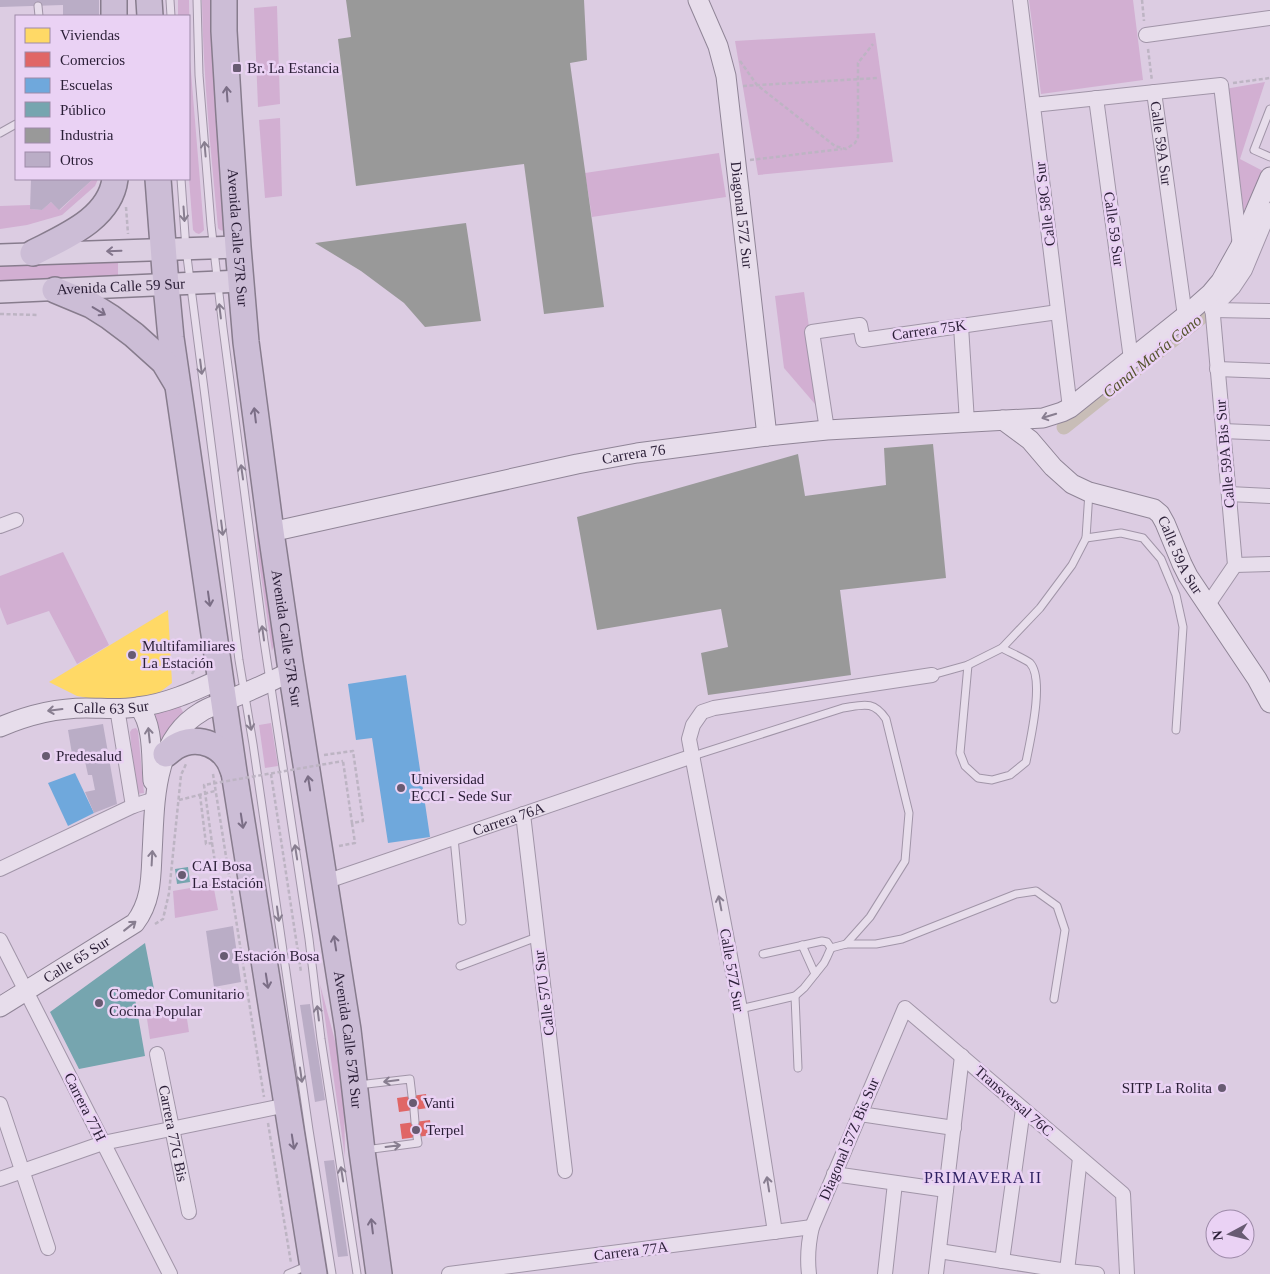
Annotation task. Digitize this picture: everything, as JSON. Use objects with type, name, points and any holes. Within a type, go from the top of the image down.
[{"type":"highway","points":[[114,0],[114,15]]},
{"type":"highway","points":[[149,0],[150,15]]},
{"type":"highway","name":"Avenida Calle 57R Sur","points":[[224,0],[226,75],[238,247],[229,282],[246,342],[270,532],[281,676],[306,758],[348,1030],[379,1274]]},
{"type":"highway","points":[[33,253],[76,230],[91,219],[104,206],[110,196],[115,180]]},
{"type":"highway","points":[[144,180],[174,249]]},
{"type":"highway","points":[[158,180],[174,249],[166,285],[178,386],[230,691],[223,770],[276,1107],[308,1272]]},
{"type":"highway","points":[[55,290],[90,305],[134,335],[164,362],[178,386]]},
{"type":"highway","points":[[166,754],[174,747],[185,742],[207,742],[221,750],[231,764],[223,770]]},
{"type":"main road","points":[[0,255],[238,247]]},
{"type":"main road","name":"Avenida Calle 59 Sur","points":[[0,292],[229,282]]},
{"type":"street","name":"Diagonal 57Z Sur","points":[[698,0],[718,46],[726,76],[766,436]]},
{"type":"street","name":"Calle 58C Sur","points":[[1020,0],[1070,408]]},
{"type":"street","points":[[1146,34],[1270,18]]},
{"type":"street","points":[[1033,105],[1221,85],[1240,247]]},
{"type":"street","name":"Calle 59A Sur","points":[[1154,92],[1185,316]]},
{"type":"street","name":"Calle 59 Sur","points":[[1096,98],[1131,359]]},
{"type":"street","name":"Carrera 76","points":[[270,532],[592,460],[637,453],[827,430],[1043,418],[1070,408],[1185,316],[1211,302],[1240,247],[1270,177]]},
{"type":"street","points":[[1211,302],[1233,288],[1245,270],[1270,210]]},
{"type":"street","points":[[1211,302],[1270,310]]},
{"type":"street","name":"Calle 59A Bis Sur","points":[[1211,302],[1235,564]]},
{"type":"street","name":"Carrera 75K","points":[[827,430],[812,332],[860,325],[862,340],[1058,312]]},
{"type":"street","points":[[961,326],[967,422]]},
{"type":"street","points":[[1217,369],[1270,371]]},
{"type":"street","name":"Calle 59A Sur","points":[[1004,420],[1030,440],[1053,467],[1072,484],[1089,492],[1144,506],[1160,514],[1188,576],[1207,606],[1263,676],[1270,703]]},
{"type":"street","points":[[1223,431],[1270,433]]},
{"type":"street","points":[[1228,494],[1270,496]]},
{"type":"street","points":[[0,526],[16,520]]},
{"type":"street","points":[[1207,606],[1235,564],[1270,564]]},
{"type":"street","name":"Calle 57Z Sur","points":[[775,1232],[740,1009],[690,739],[693,725],[702,712],[714,708],[932,675]]},
{"type":"street","name":"Calle 63 Sur","points":[[0,727],[15,720],[51,710],[139,707],[182,695],[230,691],[281,676]]},
{"type":"street","name":"Calle 63 Sur","points":[[155,799],[157,784],[166,754],[179,730],[189,720],[212,706],[230,691]]},
{"type":"street","points":[[0,869],[133,806],[155,799],[149,729],[147,720],[139,707]]},
{"type":"street","points":[[117,708],[133,806]]},
{"type":"street","name":"Carrera 76A","points":[[325,882],[693,756]]},
{"type":"street","name":"Calle 65 Sur","points":[[0,1007],[131,926],[139,918],[146,906],[150,889],[155,799]]},
{"type":"street","name":"Calle 57U Sur","points":[[522,814],[565,1171]]},
{"type":"street","name":"Carrera 77H","points":[[0,940],[170,1274]]},
{"type":"street","name":"Transversal 76C","points":[[905,1008],[1123,1194],[1127,1274]]},
{"type":"street","name":"Diagonal 57Z Bis Sur","points":[[809,1274],[807,1259],[808,1243],[812,1227],[905,1008]]},
{"type":"street","name":"Carrera 77G Bis","points":[[158,1054],[189,1212]]},
{"type":"street","points":[[936,1274],[962,1056]]},
{"type":"street","points":[[0,1104],[48,1248]]},
{"type":"street","points":[[0,1179],[103,1143],[276,1107]]},
{"type":"street","points":[[1002,1261],[1023,1109]]},
{"type":"street","points":[[860,1114],[954,1128]]},
{"type":"street","points":[[1067,1271],[1080,1158]]},
{"type":"street","points":[[834,1174],[946,1190]]},
{"type":"street","points":[[885,1274],[894,1183]]},
{"type":"street","name":"Carrera 77A","points":[[450,1274],[812,1227]]},
{"type":"street","points":[[939,1251],[1096,1274]]},
{"type":"lane","points":[[170,0],[170,15]]},
{"type":"lane","points":[[197,0],[199,75],[213,248],[229,282],[281,676],[321,1039],[357,1274]]},
{"type":"lane","points":[[38,6],[39,15]]},
{"type":"lane","points":[[1270,109],[1254,150],[1270,157]]},
{"type":"lane","points":[[0,133],[15,125]]},
{"type":"lane","points":[[181,180],[174,249],[191,284],[239,660],[230,691],[255,754],[309,1130],[308,1272]]},
{"type":"lane","points":[[932,675],[968,665],[1002,648],[1040,608],[1072,565],[1086,538],[1089,492]]},
{"type":"lane","points":[[1086,538],[1122,533],[1143,538],[1161,559],[1176,595],[1183,627],[1176,730]]},
{"type":"lane","points":[[968,665],[960,753],[965,766],[978,778],[992,780],[1010,775],[1026,762],[1037,694],[1036,678],[1030,663],[1002,648]]},
{"type":"lane","points":[[693,756],[843,708],[867,705],[880,710],[886,719],[909,813],[905,860],[870,917],[846,944]]},
{"type":"lane","points":[[454,838],[462,922]]},
{"type":"lane","points":[[830,948],[846,944],[876,944],[902,940],[1016,894],[1036,891],[1057,906],[1065,930],[1054,999]]},
{"type":"lane","points":[[460,966],[537,937]]},
{"type":"lane","points":[[740,1009],[795,996],[804,988],[828,957],[830,948],[827,942],[822,941],[763,954]]},
{"type":"lane","points":[[802,945],[815,974]]},
{"type":"lane","points":[[795,996],[798,1068]]},
{"type":"lane","points":[[355,1086],[410,1079],[412,1096]]},
{"type":"lane","points":[[414,1110],[415,1122]]},
{"type":"lane","points":[[362,1150],[418,1143],[418,1137]]},
{"type":"path","points":[[746,160],[846,149],[855,143],[858,137],[858,62],[874,44]]},
{"type":"path","points":[[735,55],[757,85],[834,146],[846,149]]},
{"type":"path","points":[[742,86],[876,78]]},
{"type":"path","points":[[1221,85],[1270,78]]},
{"type":"path","points":[[0,314],[39,314]]},
{"type":"path","points":[[306,758],[353,751],[363,821],[352,823]]},
{"type":"path","points":[[226,860],[215,862],[204,785],[343,761],[355,843]]},
{"type":"path","points":[[223,770],[216,791],[226,860],[308,1272]]},
{"type":"path","points":[[271,774],[300,959]]},
{"type":"path","points":[[179,800],[216,791]]},
{"type":"path","points":[[200,795],[206,844],[212,843]]},
{"type":"shaded area","points":[[178,0],[189,0],[189,15],[178,15]]},
{"type":"shaded area","points":[[202,0],[213,0],[227,230],[224,231],[218,228],[206,86]]},
{"type":"shaded area","points":[[1029,0],[1133,0],[1143,80],[1041,94]]},
{"type":"shaded area","points":[[277,6],[280,104],[258,107],[254,8]]},
{"type":"shaded area","points":[[875,33],[893,162],[758,175],[735,41]]},
{"type":"shaded area","points":[[190,60],[204,230],[199,234],[193,230],[189,180]]},
{"type":"shaded area","points":[[1265,82],[1240,159],[1263,171],[1240,219],[1225,89]]},
{"type":"shaded area","points":[[280,118],[282,196],[265,198],[259,120]]},
{"type":"shaded area","points":[[719,153],[726,197],[592,217],[585,173]]},
{"type":"shaded area","points":[[92,180],[98,180],[95,186],[62,215],[27,225],[0,229],[0,206],[30,205],[31,209],[42,210],[51,202],[60,210]]},
{"type":"shaded area","points":[[118,256],[118,278],[0,282],[0,263]]},
{"type":"shaded area","points":[[804,292],[821,411],[784,368],[775,296]]},
{"type":"shaded area","points":[[254,490],[275,641],[272,651],[258,555]]},
{"type":"shaded area","points":[[63,552],[109,645],[77,664],[49,611],[7,625],[0,607],[0,576]]},
{"type":"shaded area","points":[[179,704],[184,714],[158,756],[155,713]]},
{"type":"shaded area","points":[[271,723],[278,766],[265,768],[259,725]]},
{"type":"shaded area","points":[[136,728],[138,731],[144,793],[136,794],[130,732]]},
{"type":"shaded area","points":[[213,884],[218,910],[175,918],[173,891]]},
{"type":"shaded area","points":[[320,984],[339,1056],[344,1095],[345,1157]]},
{"type":"shaded area","points":[[185,1006],[189,1032],[150,1039],[146,1012]]},
{"type":"building: Viviendas","name":"Multifamiliares La Estación","points":[[168,610],[172,683],[160,692],[142,700],[106,701],[77,696],[49,682]]},
{"type":"building: Comercios","name":"Vanti","points":[[426,1094],[428,1108],[399,1112],[397,1098]]},
{"type":"building: Comercios","name":"Terpel","points":[[430,1120],[432,1135],[402,1139],[400,1124]]},
{"type":"building: Escuelas","name":"Universidad ECCI - Sede Sur","points":[[406,675],[430,837],[388,843],[372,738],[356,740],[348,684]]},
{"type":"building: Escuelas","points":[[75,773],[94,813],[68,826],[48,783]]},
{"type":"building: Público","name":"CAI Bosa La Estación","points":[[188,867],[190,882],[177,884],[175,869]]},
{"type":"building: Público","name":"Comedor Comunitario Cocina Popular","points":[[145,943],[154,989],[134,993],[145,1056],[79,1069],[50,1012]]},
{"type":"building: Industria","points":[[346,0],[584,0],[587,60],[570,63],[604,307],[544,314],[524,164],[356,186],[338,39],[351,37]]},
{"type":"building: Industria","points":[[466,223],[481,321],[425,327],[404,303],[361,271],[315,243]]},
{"type":"building: Industria","points":[[933,444],[946,578],[840,590],[851,675],[708,695],[701,653],[728,647],[721,609],[597,630],[577,517],[798,454],[805,496],[886,485],[884,448]]},
{"type":"building: Otros","points":[[0,0],[99,0],[99,15],[63,15],[63,5],[0,7]]},
{"type":"building: Otros","points":[[31,180],[92,180],[59,210],[51,202],[42,210],[30,209]]},
{"type":"building: Otros","points":[[103,724],[117,804],[94,813],[85,792],[95,790],[92,775],[88,775],[83,752],[72,754],[68,730]]},
{"type":"building: Otros","name":"Estación Bosa","points":[[233,926],[241,982],[214,987],[206,931]]},
{"type":"building: Otros","name":"Estación Bosa","points":[[310,1004],[325,1100],[315,1102],[300,1005]]},
{"type":"building: Otros","points":[[334,1160],[348,1256],[338,1257],[324,1161]]},
{"type":"waterway","name":"Canal María Cano","points":[[1064,427],[1204,315],[1217,297]]},
{"type":"place","name":"Br. La Estancia","points":[[237,68]]},
{"type":"place","name":"Multifamiliares La Estación","points":[[132,655]]},
{"type":"place","name":"Predesalud","points":[[46,756]]},
{"type":"place","name":"Universidad ECCI - Sede Sur","points":[[401,788]]},
{"type":"place","name":"CAI Bosa La Estación","points":[[182,875]]},
{"type":"place","name":"Estación Bosa","points":[[224,956]]},
{"type":"place","name":"Comedor Comunitario Cocina Popular","points":[[99,1003]]},
{"type":"place","name":"SITP La Rolita","points":[[1222,1088]]},
{"type":"place","name":"Vanti","points":[[413,1103]]},
{"type":"place","name":"Terpel","points":[[416,1130]]},
{"type":"district","name":"PRIMAVERA II","points":[[983,1177]]}]
